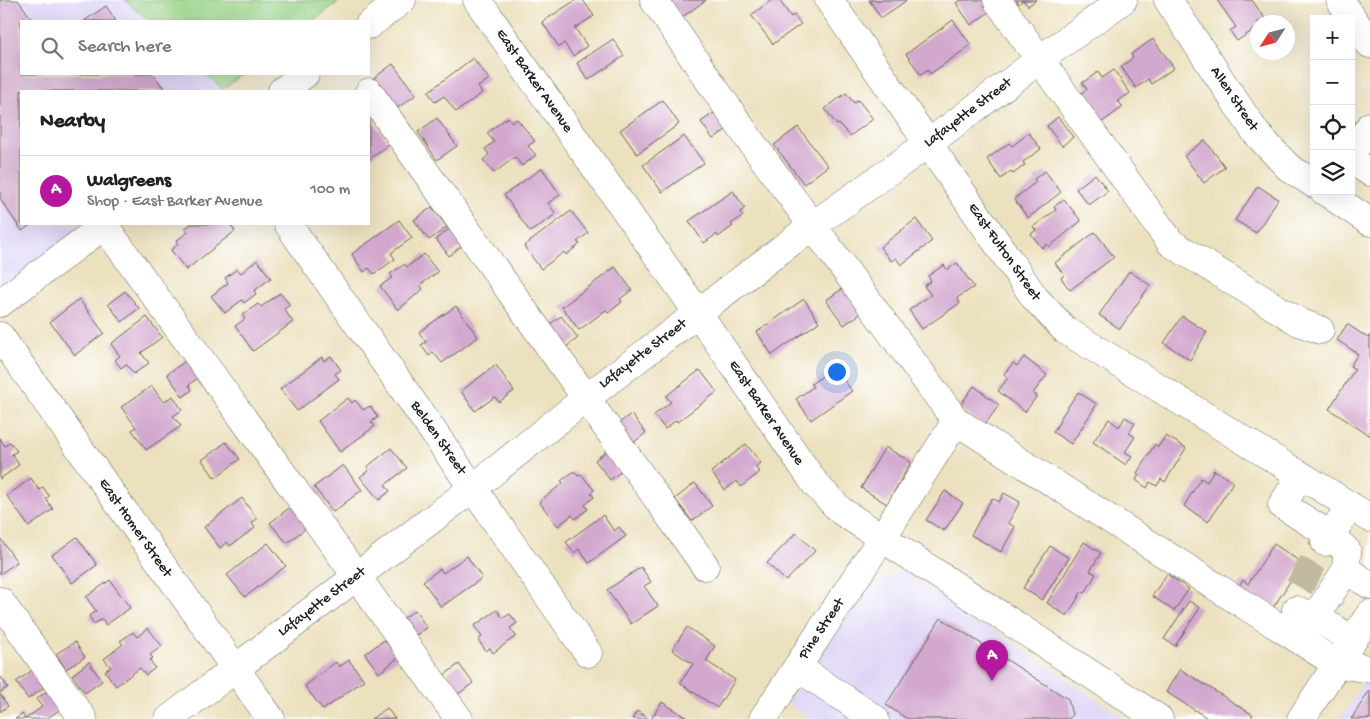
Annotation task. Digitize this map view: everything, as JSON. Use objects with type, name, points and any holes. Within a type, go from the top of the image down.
[{"type":"street","points":[[370,24],[402,0]]},
{"type":"street","name":"East Barker Avenue","points":[[477,0],[698,312],[816,485],[841,511],[1130,711],[1160,719]]},
{"type":"street","points":[[654,0],[749,139],[956,421],[1353,640]]},
{"type":"street","name":"East Fulton Street","points":[[829,0],[1035,298],[1065,330],[1361,512]]},
{"type":"street","points":[[997,0],[1171,243],[1299,322],[1320,330]]},
{"type":"street","name":"Lafayette Street","points":[[169,719],[473,488],[584,399],[812,226],[929,143],[1039,60],[1123,0]]},
{"type":"street","name":"Allen Street","points":[[1168,0],[1256,133],[1288,167],[1310,181]]},
{"type":"street","points":[[1340,0],[1370,44]]},
{"type":"street","points":[[283,90],[304,75]]},
{"type":"street","points":[[357,75],[367,90]]},
{"type":"street","points":[[370,95],[584,399],[705,566]]},
{"type":"street","points":[[1360,149],[1370,172]]},
{"type":"street","points":[[1330,195],[1370,222]]},
{"type":"street","points":[[0,303],[104,225]]},
{"type":"street","points":[[106,225],[459,719]]},
{"type":"street","name":"Belden Street","points":[[289,225],[588,653]]},
{"type":"street","name":"East Homer Street","points":[[0,336],[271,719]]},
{"type":"street","name":"Pine Street","points":[[763,719],[956,421]]},
{"type":"street","points":[[1299,611],[1346,570],[1347,551],[1327,539],[1282,505],[1301,475]]},
{"type":"street","points":[[1327,539],[1361,512]]},
{"type":"street","points":[[1346,570],[1370,585]]},
{"type":"street","points":[[0,601],[83,719]]},
{"type":"street","points":[[1299,611],[1337,664],[1370,669]]},
{"type":"street","points":[[1301,719],[1370,614]]},
{"type":"street","points":[[797,667],[875,719]]},
{"type":"shaded area","points":[[0,0],[125,0],[148,20],[20,20],[20,75],[207,75],[223,90],[20,90],[20,225],[87,225],[0,287]]},
{"type":"shaded area","points":[[902,569],[1126,719],[811,719],[787,704],[863,589]]},
{"type":"shaded area","points":[[1370,673],[1370,719],[1340,719]]},
{"type":"green space","points":[[125,0],[341,0],[314,20],[148,20]]},
{"type":"green space","points":[[207,75],[243,75],[223,89]]},
{"type":"building","points":[[0,0],[18,0],[32,20],[20,20],[20,75],[154,75],[165,90],[20,90],[20,225],[31,225],[22,231],[0,199]]},
{"type":"building","points":[[576,0],[583,0],[594,16],[575,28],[587,46],[573,56],[564,43],[559,47],[542,22]]},
{"type":"building","points":[[668,0],[706,0],[681,18]]},
{"type":"building","points":[[772,0],[779,0],[791,17],[794,15],[801,24],[773,44],[751,15]]},
{"type":"building","points":[[869,0],[907,0],[881,18]]},
{"type":"building","points":[[961,0],[985,0],[992,10],[971,25],[956,3]]},
{"type":"building","points":[[1023,0],[1036,0],[1028,6]]},
{"type":"building","points":[[1217,0],[1252,0],[1262,15],[1250,15],[1250,32],[1237,41],[1230,31],[1236,27]]},
{"type":"building","points":[[106,6],[115,20],[85,20]]},
{"type":"building","points":[[953,20],[971,45],[930,74],[928,70],[921,75],[906,54]]},
{"type":"building","points":[[613,39],[624,56],[588,80],[577,63]]},
{"type":"building","points":[[1153,39],[1174,68],[1151,84],[1148,79],[1136,88],[1121,67],[1133,58],[1131,54]]},
{"type":"building","points":[[473,58],[489,79],[478,87],[482,93],[456,112],[444,96],[435,102],[428,92]]},
{"type":"building","points":[[393,64],[416,95],[396,109],[374,78]]},
{"type":"building","points":[[1114,70],[1130,93],[1118,101],[1123,107],[1098,125],[1075,97],[1087,89],[1082,83],[1098,72],[1102,78]]},
{"type":"building","points":[[846,93],[854,103],[858,100],[873,119],[850,136],[839,124],[837,125],[825,109]]},
{"type":"building","points":[[663,100],[679,124],[637,154],[620,130]]},
{"type":"building","points":[[718,110],[730,127],[713,139],[701,122]]},
{"type":"building","points":[[370,116],[389,144],[370,158]]},
{"type":"building","points":[[508,117],[512,122],[517,119],[535,141],[528,146],[536,155],[522,166],[515,157],[494,173],[483,160],[489,155],[485,149],[494,142],[487,133]]},
{"type":"building","points":[[1058,117],[1073,137],[1062,146],[1047,126]]},
{"type":"building","points":[[437,118],[457,146],[437,160],[418,132]]},
{"type":"building","points":[[798,127],[828,166],[804,184],[774,145]]},
{"type":"building","points":[[1029,133],[1041,149],[1023,162],[1025,165],[1013,174],[1011,171],[1001,179],[987,159],[1009,143],[1012,146]]},
{"type":"building","points":[[684,136],[704,163],[662,192],[643,165]]},
{"type":"building","points":[[1205,140],[1225,167],[1204,183],[1184,156]]},
{"type":"building","points":[[542,168],[560,195],[548,203],[556,214],[530,232],[504,195]]},
{"type":"building","points":[[1045,171],[1061,192],[1028,218],[1014,199],[1036,182],[1034,179]]},
{"type":"building","points":[[1095,174],[1108,191],[1089,205],[1076,189]]},
{"type":"building","points":[[1258,186],[1278,199],[1256,233],[1235,220]]},
{"type":"building","points":[[733,191],[745,208],[740,212],[743,216],[731,224],[733,226],[718,237],[717,234],[704,243],[689,221]]},
{"type":"building","points":[[1064,199],[1081,221],[1049,247],[1047,244],[1042,248],[1031,234],[1036,230],[1033,227],[1056,210],[1054,207]]},
{"type":"building","points":[[432,207],[447,227],[429,240],[414,220]]},
{"type":"building","points":[[571,211],[588,233],[577,242],[580,244],[566,255],[564,252],[541,269],[524,246]]},
{"type":"building","points":[[916,219],[932,241],[901,265],[896,258],[891,261],[880,247]]},
{"type":"building","points":[[399,220],[412,238],[391,253],[395,259],[374,274],[369,268],[364,272],[352,254]]},
{"type":"building","points":[[190,225],[231,225],[235,231],[186,270],[171,250],[178,244],[176,241],[188,232],[185,228]]},
{"type":"building","points":[[453,226],[466,242],[449,256],[436,239]]},
{"type":"building","points":[[1095,232],[1114,257],[1070,290],[1061,278],[1064,275],[1055,263]]},
{"type":"building","points":[[424,254],[438,272],[420,285],[423,289],[398,310],[380,286],[393,277],[390,274],[405,264],[407,267]]},
{"type":"building","points":[[257,260],[271,278],[254,291],[256,294],[244,303],[242,300],[225,313],[211,296],[228,283],[225,278],[237,269],[241,273]]},
{"type":"building","points":[[957,263],[974,287],[957,298],[960,303],[922,329],[909,310],[931,295],[924,286],[931,281],[928,276],[944,265],[947,270]]},
{"type":"building","points":[[615,267],[632,290],[620,299],[622,302],[608,313],[606,310],[579,330],[562,307]]},
{"type":"building","points":[[1129,271],[1150,285],[1120,329],[1099,315]]},
{"type":"building","points":[[845,287],[863,312],[844,325],[826,300]]},
{"type":"building","points":[[125,291],[139,308],[122,322],[108,304]]},
{"type":"building","points":[[280,293],[290,305],[284,309],[293,322],[253,351],[235,326],[245,319],[242,315],[258,304],[261,307]]},
{"type":"building","points":[[79,299],[104,333],[75,355],[50,322]]},
{"type":"building","points":[[804,299],[819,322],[772,355],[757,332]]},
{"type":"building","points":[[456,306],[478,337],[442,363],[433,352],[429,356],[421,345],[426,342],[419,332]]},
{"type":"building","points":[[561,316],[578,338],[562,350],[545,328]]},
{"type":"building","points":[[1182,316],[1207,332],[1190,360],[1164,343]]},
{"type":"building","points":[[147,317],[162,337],[141,353],[149,363],[134,374],[126,364],[121,368],[115,360],[120,356],[111,344]]},
{"type":"building","points":[[1347,324],[1368,338],[1370,335],[1370,436],[1329,409],[1355,369],[1350,366],[1358,354],[1337,340]]},
{"type":"building","points":[[331,356],[341,370],[335,374],[339,379],[297,411],[280,389],[322,357],[324,361]]},
{"type":"building","points":[[1024,357],[1047,375],[1033,393],[1037,396],[1025,412],[998,391],[1008,378],[1004,374],[1013,363],[1017,366]]},
{"type":"building","points":[[187,360],[199,377],[189,385],[192,390],[183,397],[167,374]]},
{"type":"building","points":[[496,365],[514,391],[499,402],[495,397],[475,411],[461,391]]},
{"type":"building","points":[[700,370],[717,392],[665,429],[654,415],[671,402],[666,396]]},
{"type":"building","points":[[837,370],[852,391],[811,420],[796,399],[813,387],[811,384],[824,375],[826,378]]},
{"type":"building","points":[[152,386],[163,402],[173,396],[182,410],[173,416],[181,426],[146,450],[132,430],[136,427],[121,407]]},
{"type":"building","points":[[974,386],[999,405],[984,426],[959,407]]},
{"type":"building","points":[[1078,392],[1097,404],[1071,444],[1053,432]]},
{"type":"building","points":[[348,398],[352,403],[355,400],[363,410],[370,406],[378,417],[371,422],[375,426],[340,452],[318,421]]},
{"type":"building","points":[[631,414],[646,433],[629,446],[614,427]]},
{"type":"building","points":[[1125,417],[1135,423],[1129,433],[1135,437],[1125,452],[1132,456],[1126,465],[1093,442],[1109,419],[1119,427]]},
{"type":"building","points":[[1166,436],[1186,448],[1165,482],[1161,479],[1157,486],[1150,482],[1147,488],[1136,480],[1139,475],[1137,473],[1155,444],[1158,447]]},
{"type":"building","points":[[0,438],[5,446],[10,442],[17,451],[12,454],[19,465],[0,479]]},
{"type":"building","points":[[226,442],[240,459],[215,478],[202,460]]},
{"type":"building","points":[[746,444],[761,463],[755,467],[760,472],[741,487],[737,481],[725,490],[711,472]]},
{"type":"building","points":[[885,447],[911,462],[887,504],[861,488]]},
{"type":"building","points":[[391,448],[407,468],[385,485],[390,491],[379,500],[360,477],[369,470],[367,467]]},
{"type":"building","points":[[608,450],[623,470],[610,480],[595,460]]},
{"type":"building","points":[[343,465],[362,490],[333,512],[314,487]]},
{"type":"building","points":[[1214,470],[1233,482],[1208,522],[1184,506],[1201,478],[1207,482]]},
{"type":"building","points":[[574,471],[578,476],[581,474],[594,490],[591,493],[594,497],[585,505],[588,509],[575,519],[572,515],[558,526],[539,502],[563,483],[561,481]]},
{"type":"building","points":[[31,478],[39,490],[43,487],[49,496],[46,499],[53,509],[29,527],[7,496]]},
{"type":"building","points":[[695,483],[712,506],[692,521],[675,499]]},
{"type":"building","points":[[945,491],[963,503],[944,531],[926,520]]},
{"type":"building","points":[[1004,493],[1020,502],[1008,523],[1015,527],[1001,552],[971,535],[992,498],[999,502]]},
{"type":"building","points":[[242,498],[257,519],[252,523],[255,528],[230,546],[227,542],[220,548],[204,527]]},
{"type":"building","points":[[293,505],[310,525],[287,543],[270,523]]},
{"type":"building","points":[[603,515],[614,531],[619,527],[626,536],[589,563],[579,549],[574,553],[566,542]]},
{"type":"building","points":[[796,533],[815,551],[786,581],[767,563]]},
{"type":"building","points":[[77,537],[97,565],[72,583],[52,555]]},
{"type":"building","points":[[0,538],[17,562],[0,574]]},
{"type":"building","points":[[1084,542],[1101,553],[1090,571],[1096,574],[1085,593],[1082,591],[1067,616],[1047,603]]},
{"type":"building","points":[[268,543],[286,566],[245,597],[227,575]]},
{"type":"building","points":[[1274,544],[1302,563],[1269,614],[1235,592],[1243,580],[1248,584]]},
{"type":"building","points":[[1050,546],[1069,558],[1042,600],[1023,588]]},
{"type":"building","points":[[467,556],[482,578],[441,607],[423,581],[440,569],[443,573]]},
{"type":"building","points":[[641,567],[651,582],[644,586],[658,606],[631,624],[607,590]]},
{"type":"building","points":[[1167,574],[1189,589],[1174,611],[1152,596]]},
{"type":"building","points":[[110,580],[130,608],[106,625],[102,619],[94,624],[89,616],[96,611],[86,597]]},
{"type":"building","points":[[1189,601],[1200,608],[1175,646],[1164,639]]},
{"type":"building","points":[[415,610],[427,628],[416,635],[404,618]]},
{"type":"building","points":[[497,610],[503,618],[510,614],[517,623],[510,628],[516,636],[493,653],[490,648],[486,651],[478,640],[482,637],[474,626]]},
{"type":"building","points":[[941,618],[1068,699],[1072,715],[1069,719],[907,719],[886,705]]},
{"type":"building","points":[[687,627],[715,646],[706,661],[735,680],[717,708],[680,683],[693,664],[672,650]]},
{"type":"building","points":[[148,628],[162,646],[150,655],[153,658],[150,660],[155,668],[146,675],[140,668],[116,686],[105,671],[111,667],[104,659],[123,644],[120,641],[133,632],[137,637]]},
{"type":"building","points":[[384,640],[398,658],[379,673],[365,654]]},
{"type":"building","points":[[75,642],[85,657],[66,669],[56,654]]},
{"type":"building","points":[[349,660],[364,680],[323,710],[305,686],[336,662],[339,667]]},
{"type":"building","points":[[89,662],[102,681],[85,693],[72,675]]},
{"type":"building","points":[[459,664],[473,683],[456,696],[442,677]]},
{"type":"building","points":[[37,667],[49,684],[28,699],[16,682]]},
{"type":"building","points":[[1180,669],[1253,715],[1250,719],[1209,719],[1166,692]]},
{"type":"building","points":[[0,676],[8,687],[0,693]]},
{"type":"building","points":[[52,688],[65,706],[46,719],[25,719],[42,707],[36,699]]},
{"type":"building","points":[[1370,690],[1370,719],[1351,719]]},
{"type":"building","points":[[0,694],[8,706],[0,712]]},
{"type":"building","points":[[662,702],[689,719],[651,719]]},
{"type":"building","points":[[387,708],[395,719],[371,719]]},
{"type":"building","points":[[637,711],[649,719],[632,719]]},
{"type":"building","points":[[22,714],[25,719],[15,719]]},
{"type":"tunnel","points":[[1299,587],[1325,542]]},
{"type":"place","name":"Walgreens","points":[[992,681]]}]
